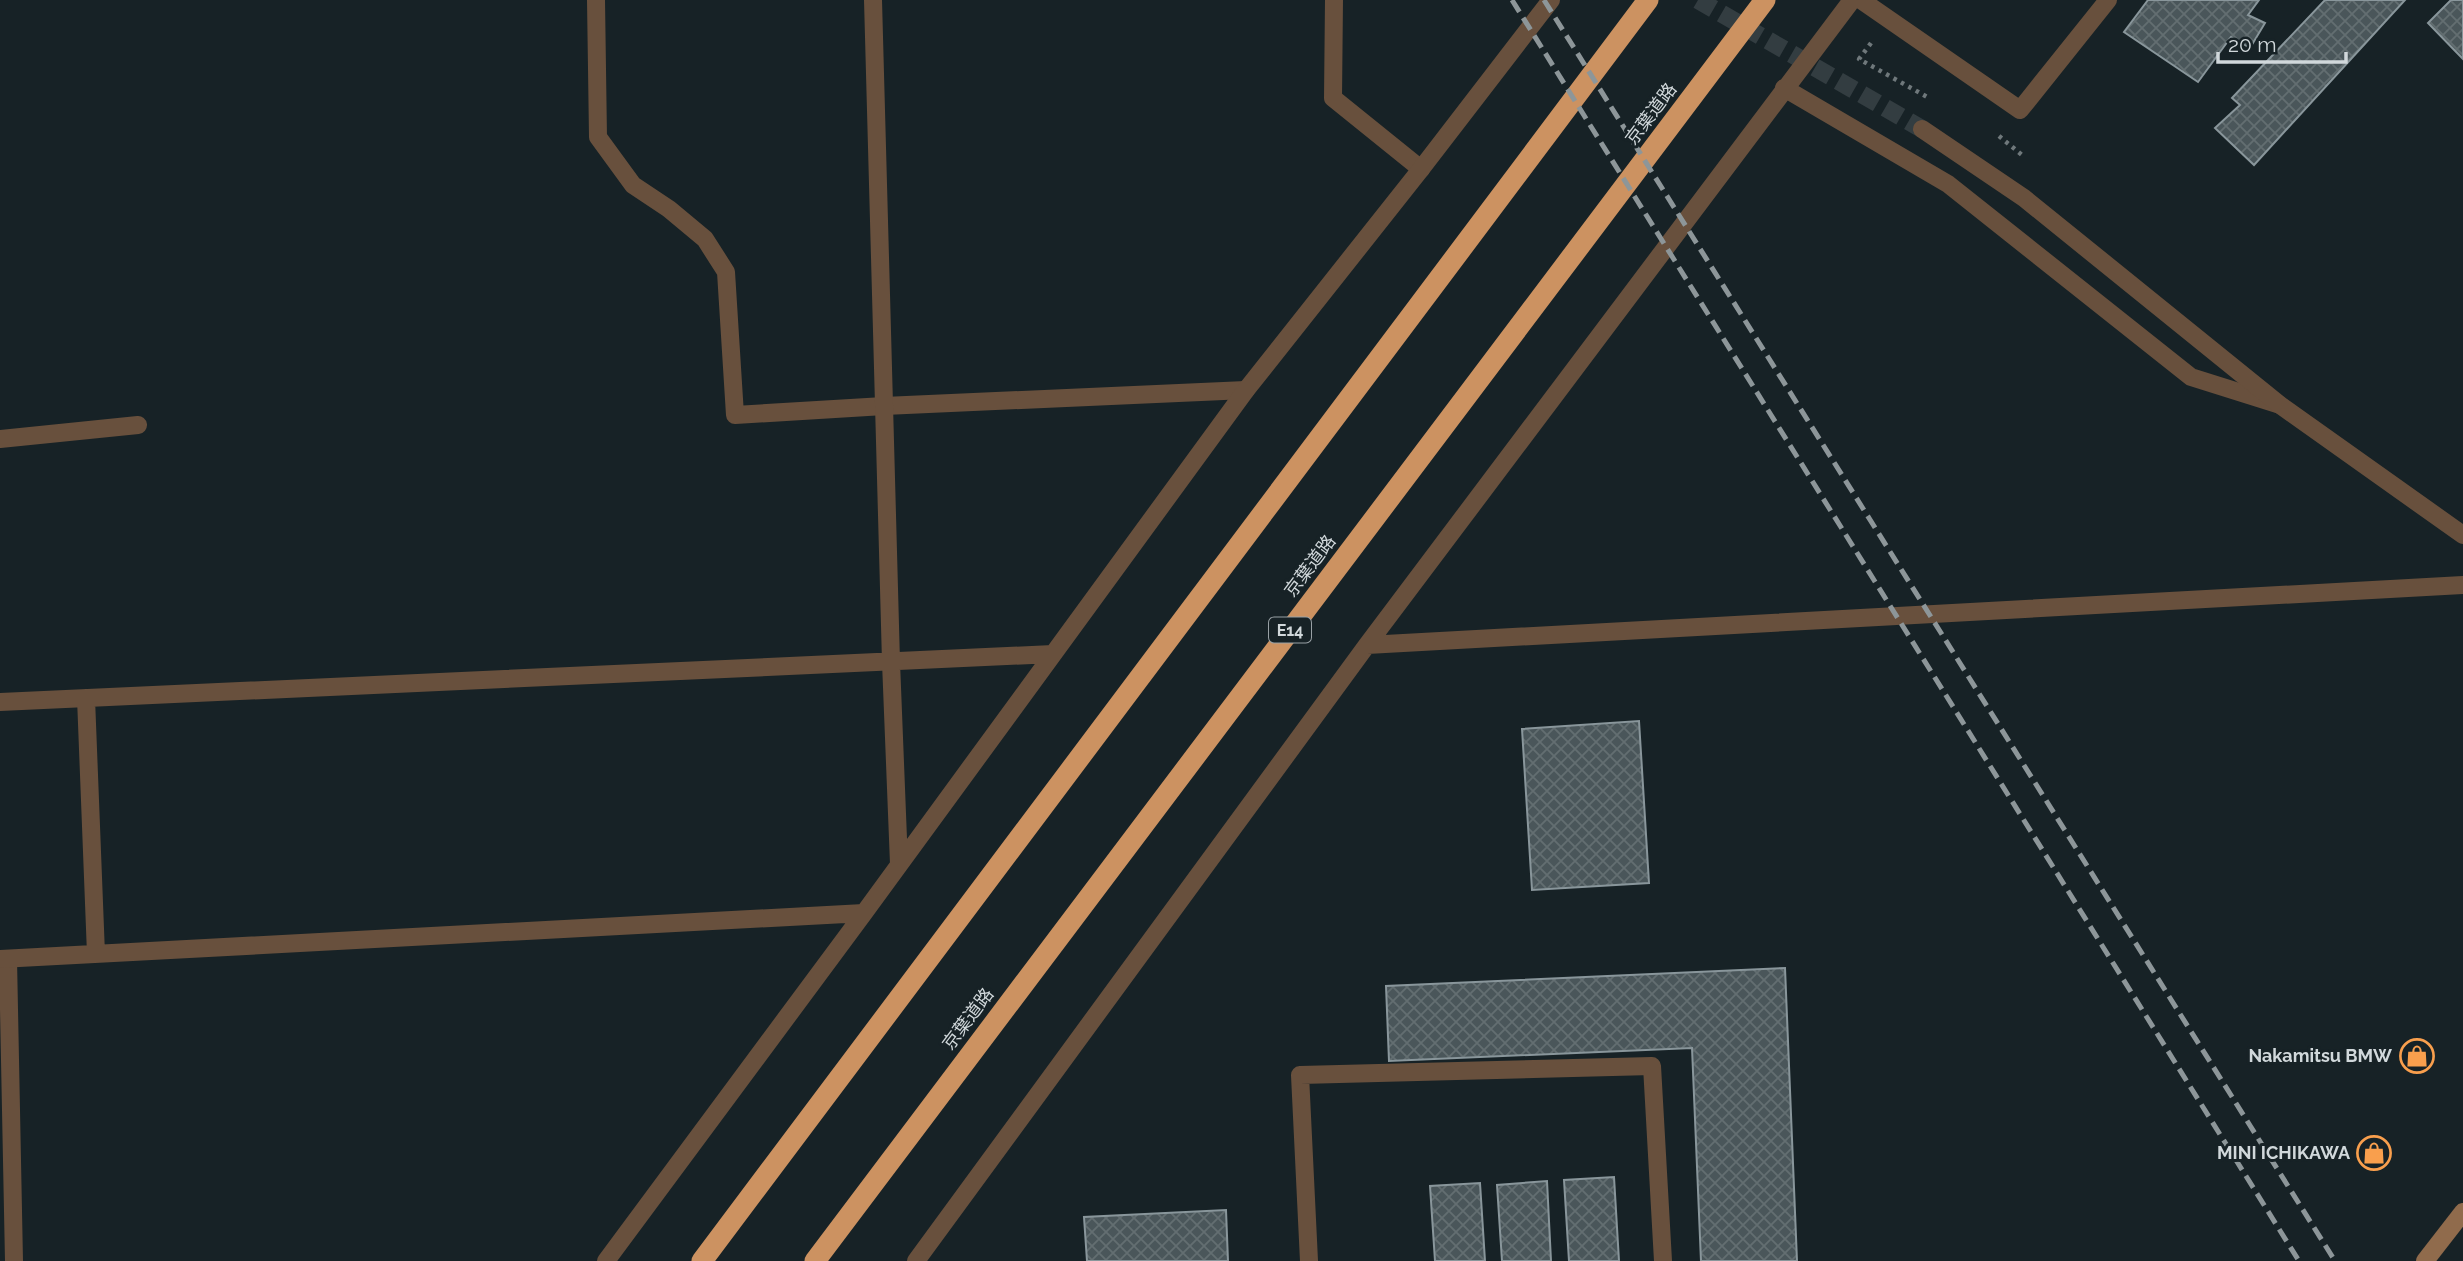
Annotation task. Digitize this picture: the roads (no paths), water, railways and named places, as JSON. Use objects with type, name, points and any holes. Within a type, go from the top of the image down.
[{"type":"highway","points":[[702,1261],[1648,0]]},
{"type":"highway","name":"京葉道路","points":[[815,1261],[1765,0]]},
{"type":"main road","points":[[2425,1261],[2463,1212]]},
{"type":"street","points":[[596,0],[598,137],[633,185],[669,209],[705,239],[726,272],[734,415],[1246,390]]},
{"type":"street","points":[[873,0],[899,864]]},
{"type":"street","points":[[1334,0],[1334,98],[1421,169]]},
{"type":"street","points":[[606,1261],[864,914],[1246,390],[1551,0]]},
{"type":"street","points":[[915,1261],[1367,645],[1852,0]]},
{"type":"street","points":[[1861,0],[2020,110],[2108,0]]},
{"type":"street","points":[[1784,88],[1948,184],[2191,377],[2280,405]]},
{"type":"street","points":[[1922,129],[2024,198],[2280,405],[2463,536]]},
{"type":"street","points":[[0,439],[138,425]]},
{"type":"street","points":[[1367,645],[2463,585]]},
{"type":"street","points":[[0,702],[1053,654]]},
{"type":"street","points":[[86,698],[96,954]]},
{"type":"street","points":[[14,1261],[4,959],[864,914]]},
{"type":"street","points":[[1309,1261],[1300,1075],[1652,1066],[1663,1261]]},
{"type":"tunnel","points":[[1698,0],[1922,129]]},
{"type":"railway","points":[[1512,0],[2299,1261]]},
{"type":"railway","points":[[1544,0],[2335,1261]]},
{"type":"place","name":"Nakamitsu BMW","points":[[2417,1056]]},
{"type":"place","name":"MINI ICHIKAWA","points":[[2374,1153]]}]
